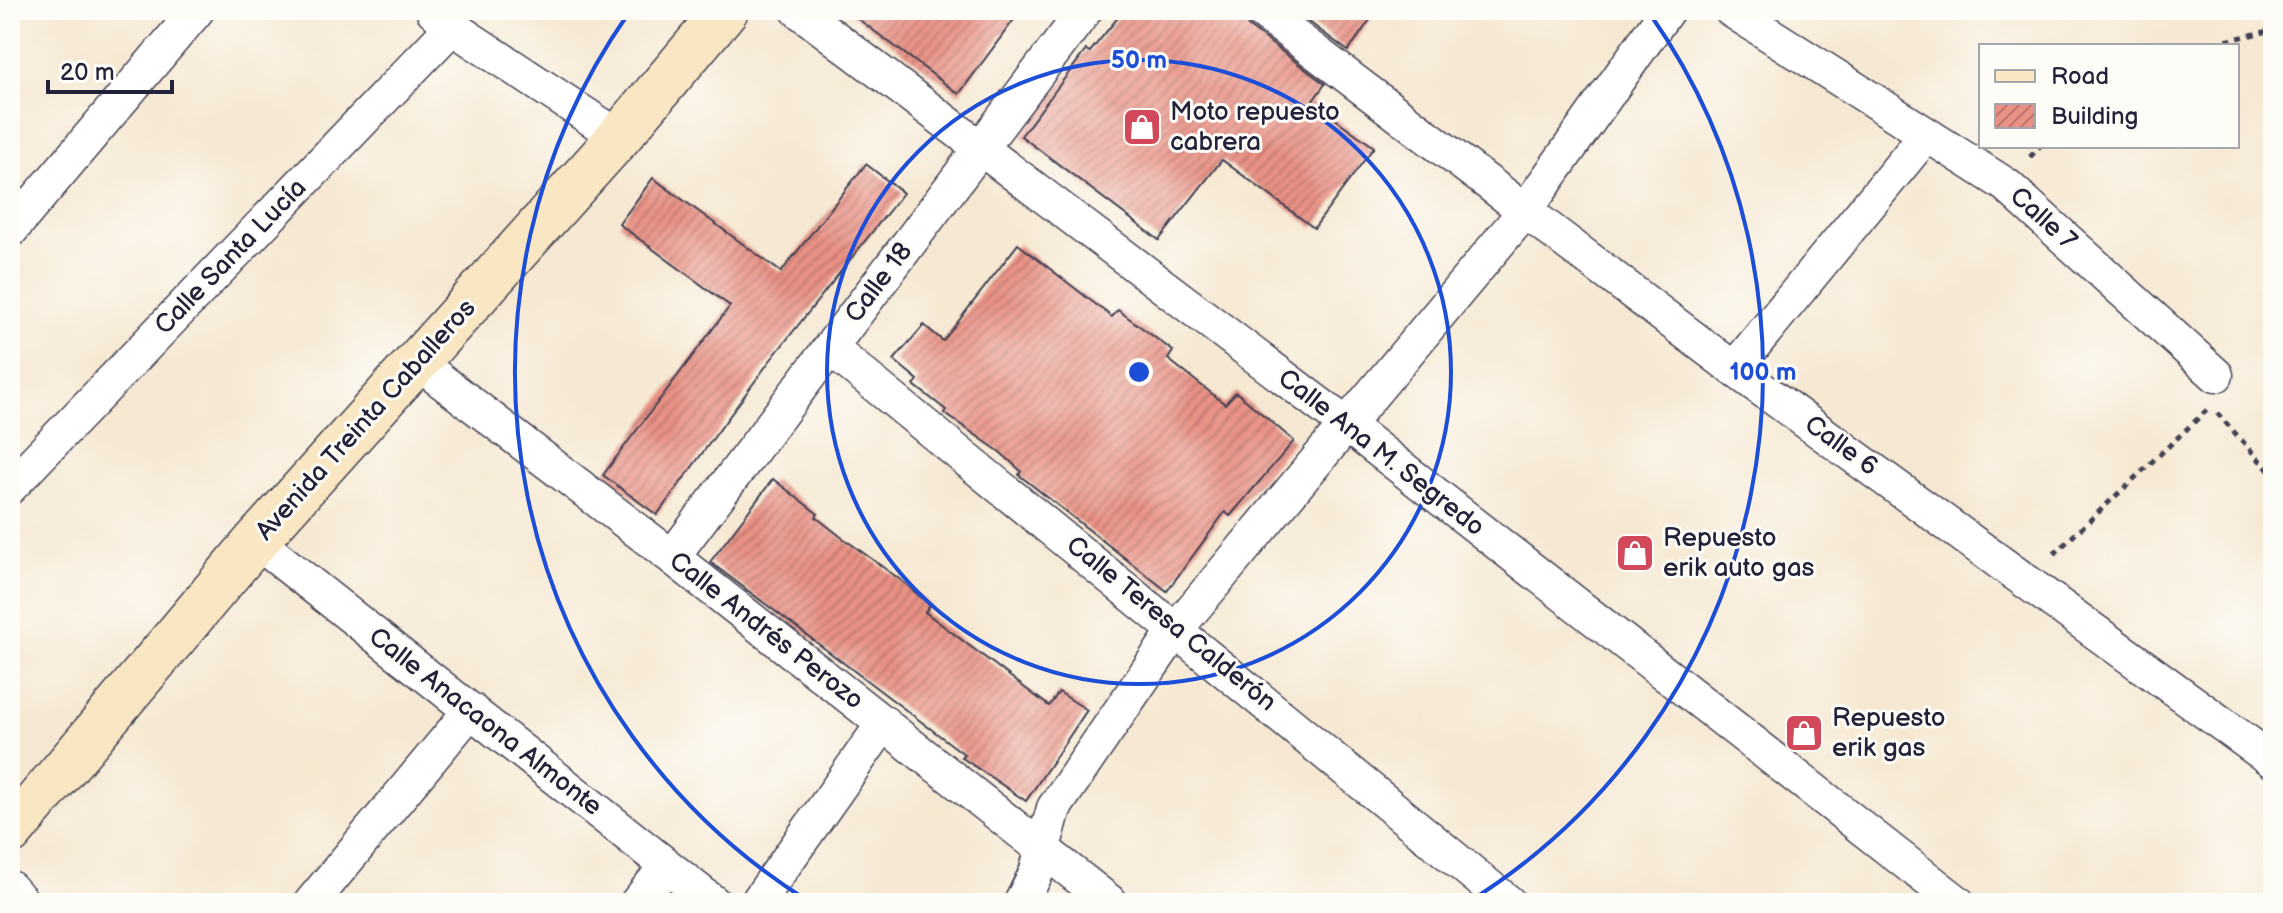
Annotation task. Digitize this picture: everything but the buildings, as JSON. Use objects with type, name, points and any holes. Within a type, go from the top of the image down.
[{"type":"street","points":[[10,231],[197,10]]},
{"type":"street","name":"Avenida Treinta Caballeros","points":[[10,833],[256,541],[619,137],[726,10]]},
{"type":"street","name":"Calle Ana M. Segredo","points":[[798,10],[1348,426],[1958,903]]},
{"type":"street","name":"Calle 18","points":[[672,557],[1085,10]]},
{"type":"street","name":"Calle 6","points":[[1260,10],[1734,369],[2273,761]]},
{"type":"street","points":[[1021,903],[1036,873],[1054,808],[1177,628],[1525,211],[1667,10]]},
{"type":"street","name":"Calle 7","points":[[1731,10],[2006,185],[2216,375]]},
{"type":"street","points":[[442,18],[619,137]]},
{"type":"street","name":"Calle Santa Lucía","points":[[10,487],[442,18]]},
{"type":"street","points":[[1734,369],[1926,135]]},
{"type":"street","name":"Calle Teresa Calderón","points":[[830,348],[1177,628],[1509,903]]},
{"type":"street","name":"Calle Andrés Perozo","points":[[418,363],[672,557],[1111,903]]},
{"type":"street","name":"Calle Anacaona Almonte","points":[[256,541],[714,903]]},
{"type":"street","points":[[311,903],[471,710]]},
{"type":"street","points":[[757,903],[884,723]]},
{"type":"street","points":[[637,903],[667,866]]},
{"type":"street","points":[[10,888],[23,903]]},
{"type":"path","points":[[2212,44],[2273,30]]},
{"type":"path","points":[[2026,580],[2211,406],[2273,475]]},
{"type":"place","name":"Moto repuesto cabrera","points":[[1142,127]]},
{"type":"place","name":"Repuesto erik auto gas","points":[[1635,553]]},
{"type":"place","name":"Repuesto erik gas","points":[[1804,733]]}]
